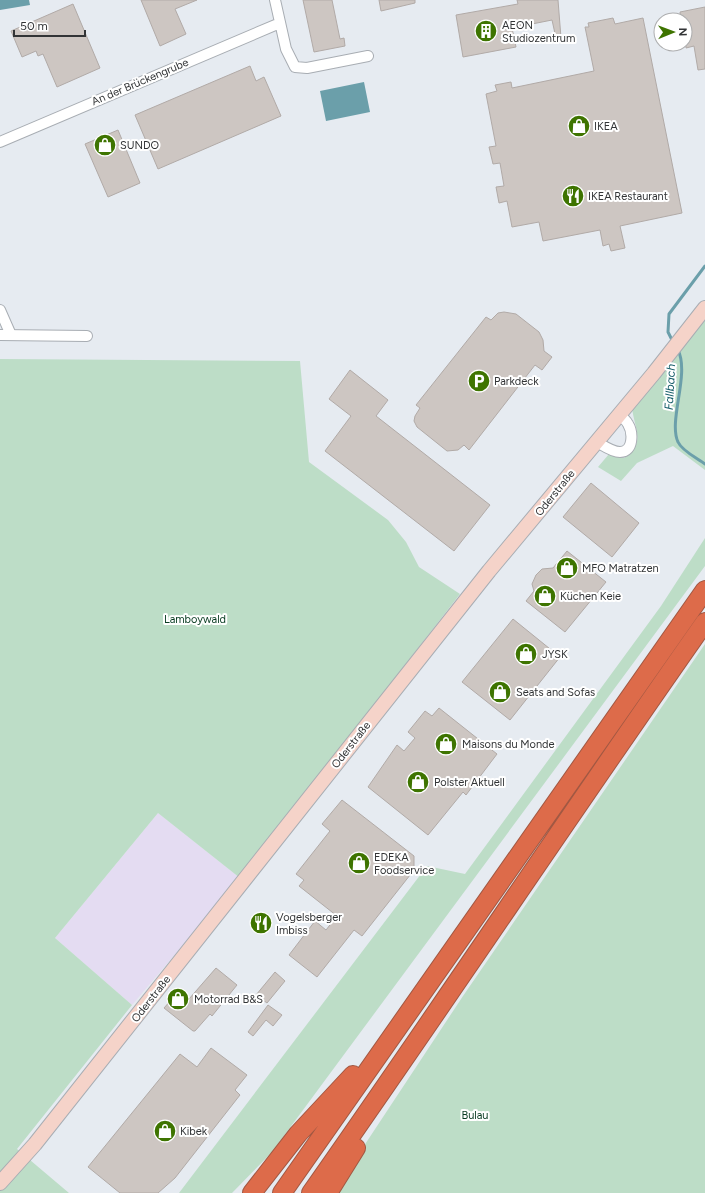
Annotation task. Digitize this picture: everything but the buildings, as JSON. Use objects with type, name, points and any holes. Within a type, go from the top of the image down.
[{"type":"highway","points":[[282,1193],[705,590]]},
{"type":"highway","points":[[311,1193],[424,1033],[596,777],[705,622]]},
{"type":"highway","points":[[252,1193],[298,1134],[401,1023]]},
{"type":"highway","points":[[328,1193],[424,1033]]},
{"type":"street","points":[[275,0],[286,49],[295,67],[306,68],[368,56]]},
{"type":"street","name":"An der Brückengrube","points":[[0,142],[280,23]]},
{"type":"street","name":"Oderstraße","points":[[0,1183],[36,1144],[489,570],[663,362],[705,308]]},
{"type":"street","points":[[0,310],[11,335]]},
{"type":"street","points":[[0,335],[87,336]]},
{"type":"street","points":[[597,442],[618,452],[628,448],[631,444],[631,433],[628,423],[619,415]]},
{"type":"shaded area","points":[[158,813],[240,878],[132,1005],[55,938]]},
{"type":"green space","points":[[705,317],[705,470],[673,446],[637,463],[621,481],[598,467],[609,454],[624,458],[635,447],[637,441],[637,430],[632,408]]},
{"type":"green space","name":"Lamboywald","points":[[0,359],[300,361],[309,462],[388,520],[406,542],[419,567],[460,594],[240,878],[158,813],[55,938],[132,1005],[17,1149],[69,1193],[0,1193]]},
{"type":"green space","points":[[705,538],[705,566],[272,1152],[232,1193],[179,1193],[427,866],[465,874],[661,606]]},
{"type":"green space","name":"Bulau","points":[[705,644],[705,1193],[336,1193],[348,1170],[463,996]]},
{"type":"water","points":[[0,0],[29,0],[30,5],[0,10]]},
{"type":"water","points":[[364,82],[370,112],[326,121],[320,91]]},
{"type":"waterway","name":"Fallbach","points":[[673,342],[668,332],[669,314],[705,266]]},
{"type":"waterway","name":"Fallbach","points":[[678,350],[682,372],[675,422],[678,442],[690,454],[705,464]]},
{"type":"place","name":"AEON Studiozentrum","points":[[486,31]]},
{"type":"place","name":"IKEA","points":[[579,126]]},
{"type":"place","name":"SUNDO","points":[[105,145]]},
{"type":"place","name":"IKEA Restaurant","points":[[573,196]]},
{"type":"place","name":"Parkdeck","points":[[479,381]]},
{"type":"place","name":"MFO Matratzen","points":[[567,568]]},
{"type":"place","name":"Küchen Keie","points":[[545,596]]},
{"type":"place","name":"JYSK","points":[[526,654]]},
{"type":"place","name":"Seats and Sofas","points":[[500,692]]},
{"type":"place","name":"Maisons du Monde","points":[[446,744]]},
{"type":"place","name":"Polster Aktuell","points":[[418,782]]},
{"type":"place","name":"EDEKA Foodservice","points":[[359,863]]},
{"type":"place","name":"Vogelsberger Imbiss","points":[[261,923]]},
{"type":"place","name":"Motorrad B&S","points":[[178,999]]},
{"type":"place","name":"Kibek","points":[[165,1131]]}]
